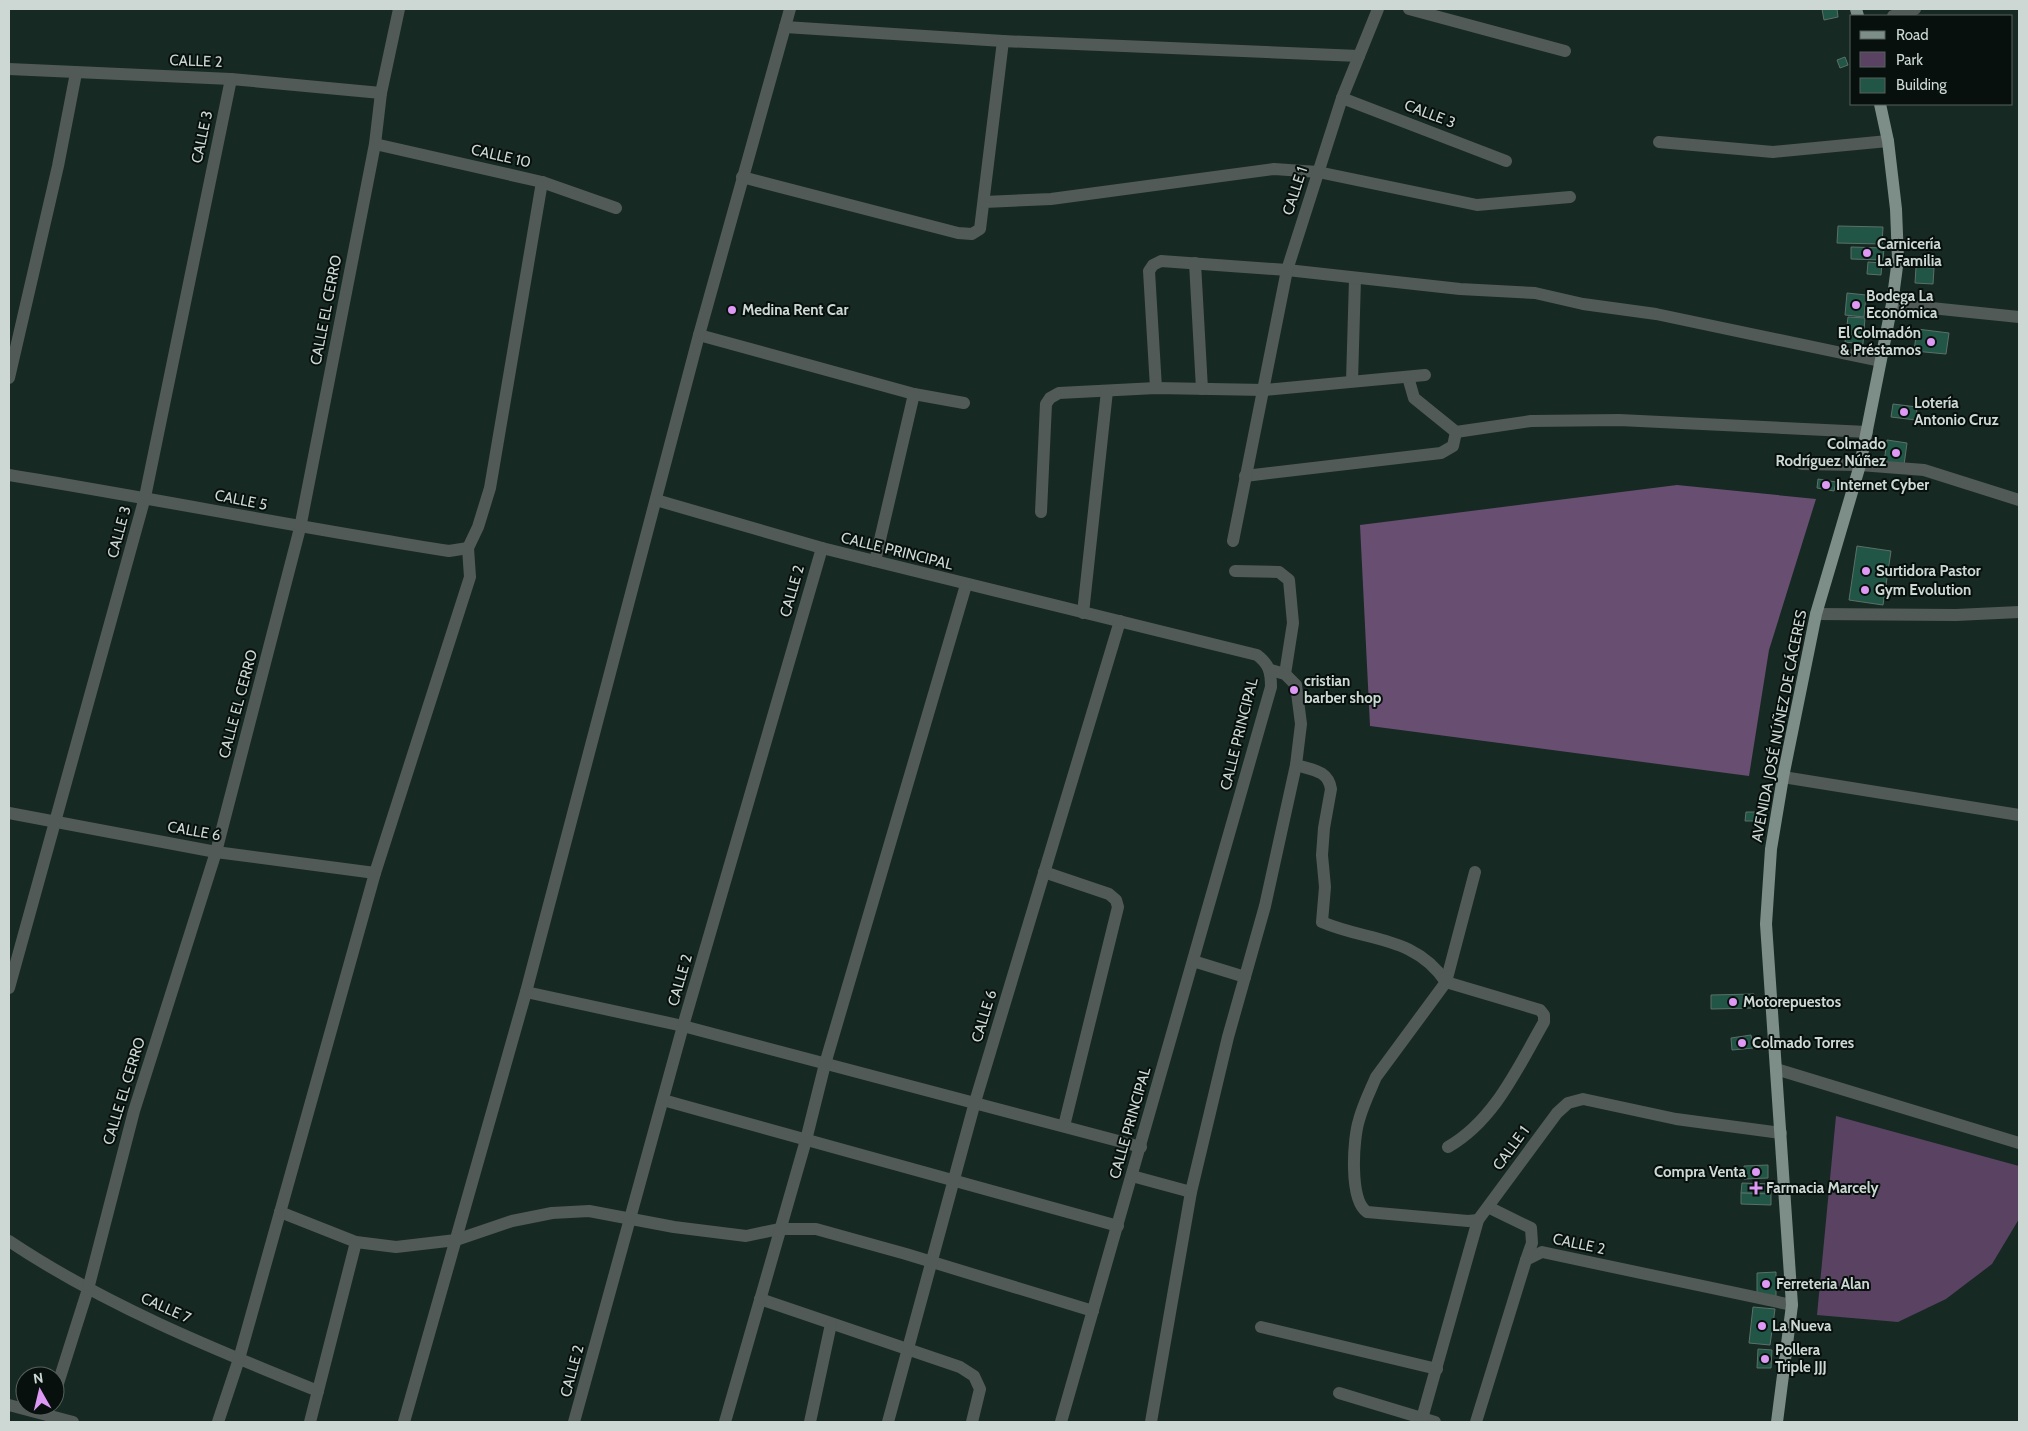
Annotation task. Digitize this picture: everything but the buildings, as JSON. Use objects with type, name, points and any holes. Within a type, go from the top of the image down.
[{"type":"main road","name":"AVENIDA JOSÉ NÚÑEZ DE CÁCERES","points":[[1777,1422],[1792,1305],[1766,924],[1771,849],[1782,777],[1816,614],[1860,465],[1892,304],[1898,259],[1896,209],[1888,141],[1880,105]]},
{"type":"street","name":"CALLE EL CERRO","points":[[64,1366],[88,1289],[134,1110],[216,852],[300,528],[375,144],[381,93],[399,9]]},
{"type":"street","points":[[404,1422],[526,992],[698,335],[790,9]]},
{"type":"street","name":"CALLE 1","points":[[1233,541],[1245,476],[1265,390],[1287,270],[1342,98],[1378,9]]},
{"type":"street","points":[[1409,9],[1565,51]]},
{"type":"street","points":[[1896,15],[1915,9]]},
{"type":"street","points":[[784,28],[1003,41],[1359,56]]},
{"type":"street","points":[[742,177],[965,234],[972,234],[980,229],[1003,41]]},
{"type":"street","name":"CALLE 2","points":[[9,69],[231,79],[381,93]]},
{"type":"street","points":[[9,378],[58,166],[76,73]]},
{"type":"street","name":"CALLE 3","points":[[9,988],[145,498],[231,79]]},
{"type":"street","name":"CALLE 3","points":[[1342,98],[1506,161]]},
{"type":"street","points":[[1659,142],[1773,152],[1888,141]]},
{"type":"street","name":"CALLE 10","points":[[375,144],[542,182],[616,208]]},
{"type":"street","points":[[984,202],[1051,199],[1274,169],[1318,172],[1477,205],[1570,197]]},
{"type":"street","points":[[218,1422],[239,1359],[375,873],[470,577],[468,548],[478,527],[490,488],[542,182]]},
{"type":"street","points":[[1156,388],[1149,271],[1153,264],[1161,261],[1287,270],[1355,279],[1460,289],[1535,293],[1583,304],[1656,314],[1880,361]]},
{"type":"street","points":[[1195,263],[1202,389]]},
{"type":"street","points":[[1352,381],[1355,279]]},
{"type":"street","points":[[1892,304],[2019,317]]},
{"type":"street","points":[[698,335],[914,394],[964,403]]},
{"type":"street","points":[[1041,512],[1046,404],[1050,398],[1059,393],[1156,388],[1265,390],[1425,376]]},
{"type":"street","points":[[1408,377],[1414,398],[1456,432],[1532,421],[1619,420],[1867,432]]},
{"type":"street","points":[[1083,613],[1107,391]]},
{"type":"street","points":[[876,560],[914,394]]},
{"type":"street","points":[[1245,476],[1441,453],[1454,446],[1456,432]]},
{"type":"street","points":[[1802,464],[1860,465],[1924,470],[2019,500]]},
{"type":"street","name":"CALLE 5","points":[[9,475],[145,498],[300,528],[449,551],[468,548]]},
{"type":"street","name":"CALLE PRINCIPAL","points":[[656,500],[822,548],[1256,655],[1265,661],[1270,670],[1271,687],[1061,1422]]},
{"type":"street","name":"CALLE 2","points":[[574,1422],[663,1100],[822,548]]},
{"type":"street","points":[[1235,571],[1279,572],[1289,580],[1293,623],[1285,674]]},
{"type":"street","points":[[725,1422],[826,1064],[966,585]]},
{"type":"street","points":[[1816,614],[1956,615],[2019,612]]},
{"type":"street","name":"CALLE 6","points":[[888,1422],[975,1102],[1120,621]]},
{"type":"street","points":[[1151,1422],[1191,1192],[1228,1037],[1266,906],[1296,765],[1302,724],[1296,686],[1285,674],[1270,670]]},
{"type":"street","points":[[1296,765],[1325,774],[1330,780],[1331,789],[1322,855],[1325,888],[1322,922],[1388,940],[1418,953],[1436,968],[1446,982],[1540,1010],[1544,1015],[1544,1022],[1502,1097],[1462,1137],[1448,1147]]},
{"type":"street","points":[[1782,777],[2019,815]]},
{"type":"street","name":"CALLE 6","points":[[9,813],[216,852],[375,873]]},
{"type":"street","points":[[1044,872],[1109,894],[1116,900],[1118,907],[1064,1126]]},
{"type":"street","points":[[1475,872],[1446,982],[1376,1077],[1369,1091],[1355,1137],[1357,1195],[1362,1209],[1367,1212],[1468,1221],[1478,1220]]},
{"type":"street","points":[[1193,961],[1245,978]]},
{"type":"street","points":[[526,992],[684,1026],[1141,1147]]},
{"type":"street","points":[[1776,1069],[2019,1143]]},
{"type":"street","name":"CALLE 1","points":[[1426,1421],[1437,1369],[1478,1220],[1557,1113],[1568,1103],[1583,1098],[1676,1119],[1781,1133]]},
{"type":"street","points":[[663,1100],[1118,1226]]},
{"type":"street","points":[[1132,1176],[1191,1192]]},
{"type":"street","points":[[1476,1422],[1532,1244],[1531,1228],[1488,1207]]},
{"type":"street","points":[[280,1212],[356,1242],[396,1247],[456,1240],[512,1221],[552,1213],[589,1211],[674,1227],[746,1236],[779,1229],[816,1229],[1093,1311]]},
{"type":"street","name":"CALLE 7","points":[[9,1241],[88,1289],[239,1359],[318,1391]]},
{"type":"street","points":[[310,1422],[356,1242]]},
{"type":"street","name":"CALLE 2","points":[[1526,1260],[1542,1252],[1792,1305]]},
{"type":"street","points":[[760,1299],[960,1367],[974,1376],[980,1389],[972,1422]]},
{"type":"street","points":[[810,1422],[831,1324]]},
{"type":"street","points":[[1261,1327],[1437,1369]]},
{"type":"street","points":[[1339,1393],[1426,1421]]},
{"type":"street","points":[[55,1416],[73,1422]]},
{"type":"green space","points":[[1836,1116],[2019,1166],[2019,1219],[1992,1264],[1946,1299],[1898,1322],[1817,1315]]},
{"type":"shaded area","points":[[1677,485],[1816,499],[1769,650],[1749,776],[1370,726],[1360,525]]},
{"type":"place","name":"Carnicería La Familia","points":[[1867,253]]},
{"type":"place","name":"Bodega La Económica","points":[[1856,305]]},
{"type":"place","name":"Medina Rent Car","points":[[732,310]]},
{"type":"place","name":"El Colmadón & Préstamos","points":[[1931,342]]},
{"type":"place","name":"Lotería Antonio Cruz","points":[[1904,412]]},
{"type":"place","name":"Colmado Rodríguez Núñez","points":[[1896,453]]},
{"type":"place","name":"Internet Cyber","points":[[1826,485]]},
{"type":"place","name":"Surtidora Pastor","points":[[1866,571]]},
{"type":"place","name":"Gym Evolution","points":[[1865,590]]},
{"type":"place","name":"cristian barber shop","points":[[1294,690]]},
{"type":"place","name":"Motorepuestos","points":[[1733,1002]]},
{"type":"place","name":"Colmado Torres","points":[[1742,1043]]},
{"type":"place","name":"Compra Venta","points":[[1756,1172]]},
{"type":"place","name":"Farmacia Marcely","points":[[1756,1188]]},
{"type":"place","name":"Ferreteria Alan","points":[[1766,1284]]},
{"type":"place","name":"La Nueva","points":[[1762,1326]]},
{"type":"place","name":"Pollera Triple JJJ","points":[[1765,1359]]}]
